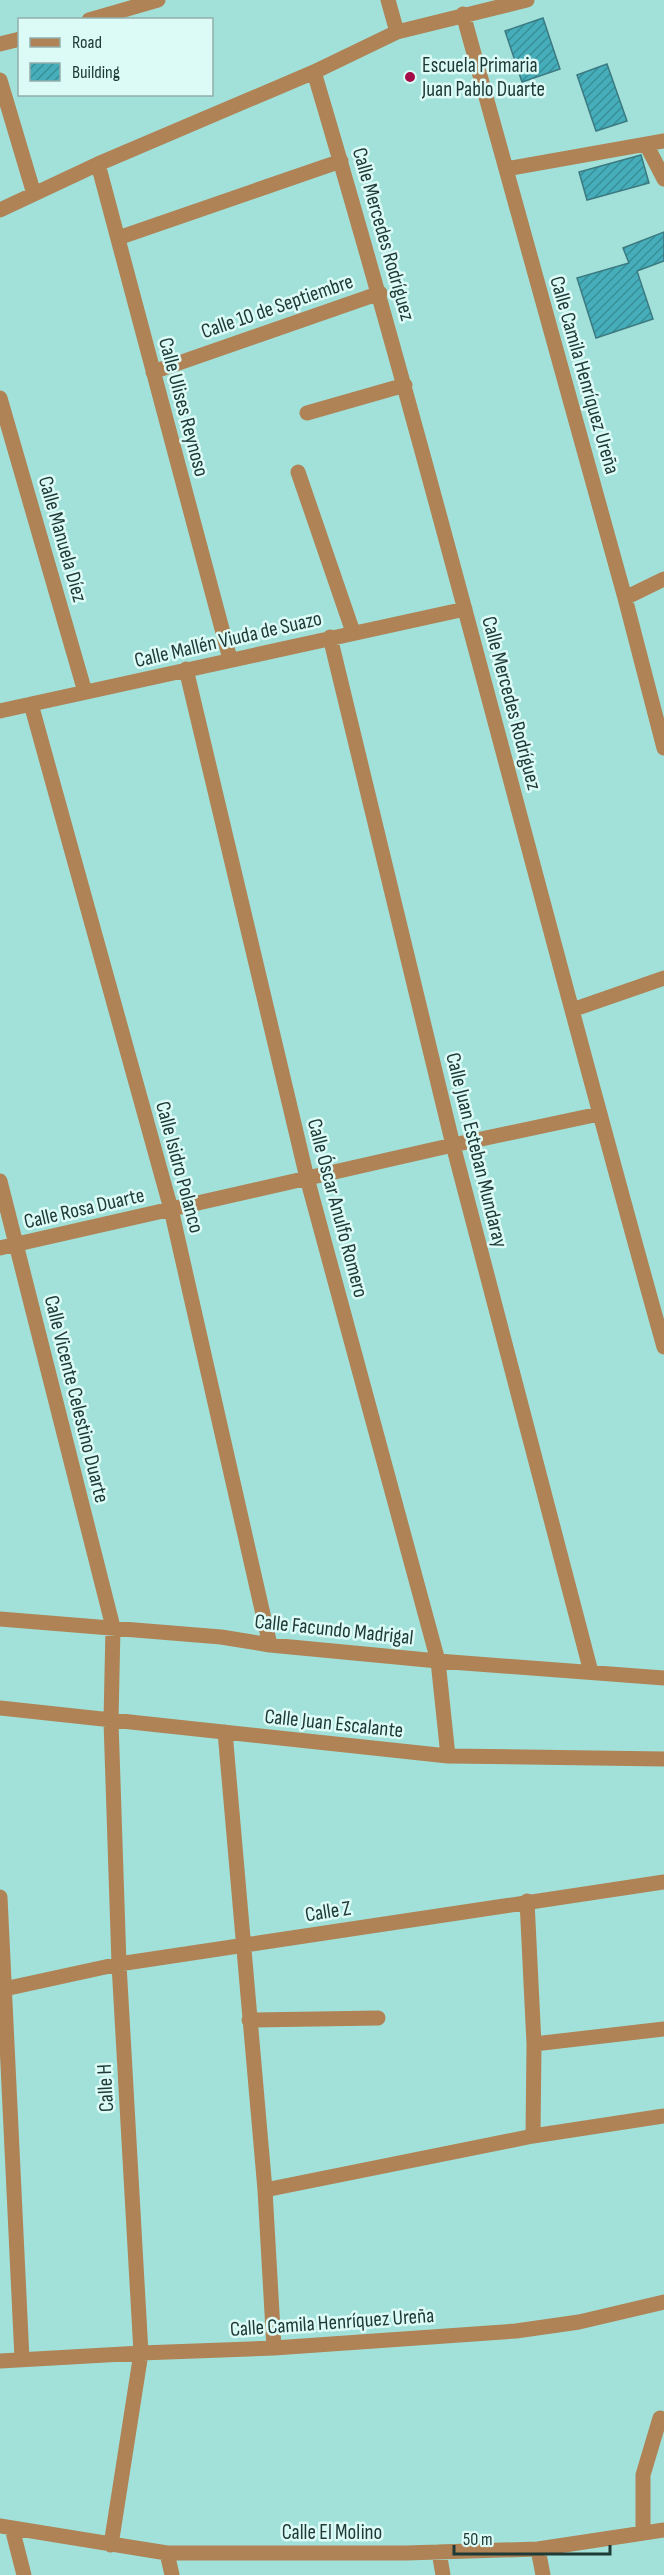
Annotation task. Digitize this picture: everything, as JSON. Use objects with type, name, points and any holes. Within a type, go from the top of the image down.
[{"type":"street","points":[[96,18],[158,0]]},
{"type":"street","points":[[388,0],[397,32]]},
{"type":"street","points":[[0,210],[314,72],[397,32],[527,0]]},
{"type":"street","name":"Calle Camila Henríquez Ureña","points":[[463,14],[625,598],[664,748]]},
{"type":"street","points":[[0,44],[18,40]]},
{"type":"street","name":"Calle Mercedes Rodríguez","points":[[314,72],[380,292],[599,1114],[664,1347]]},
{"type":"street","points":[[0,80],[34,194]]},
{"type":"street","points":[[506,170],[647,146],[664,141]]},
{"type":"street","points":[[647,146],[664,179]]},
{"type":"street","points":[[118,238],[341,161]]},
{"type":"street","name":"Calle Ulises Reynoso","points":[[98,165],[230,659]]},
{"type":"street","name":"Calle 10 de Septiembre","points":[[153,372],[380,292]]},
{"type":"street","points":[[307,413],[405,385]]},
{"type":"street","name":"Calle Manuela Díez","points":[[0,398],[85,692]]},
{"type":"street","points":[[298,472],[353,632]]},
{"type":"street","points":[[625,598],[664,579]]},
{"type":"street","name":"Calle Mallén Viuda de Suazo","points":[[0,711],[465,609]]},
{"type":"street","name":"Calle Juan Esteban Mundaray","points":[[330,637],[453,1145],[591,1672]]},
{"type":"street","name":"Calle Óscar Anulfo Romero","points":[[186,669],[307,1178],[438,1660],[448,1756]]},
{"type":"street","name":"Calle Isidro Polanco","points":[[31,704],[171,1209],[270,1645]]},
{"type":"street","points":[[572,1010],[664,978]]},
{"type":"street","name":"Calle Rosa Duarte","points":[[0,1248],[599,1114]]},
{"type":"street","name":"Calle Vicente Celestino Duarte","points":[[0,1181],[113,1627]]},
{"type":"street","name":"Calle Facundo Madrigal","points":[[0,1619],[220,1637],[270,1645],[438,1660],[664,1678]]},
{"type":"street","name":"Calle H","points":[[111,2545],[141,2353],[119,1964],[111,1721],[113,1627]]},
{"type":"street","name":"Calle Juan Escalante","points":[[0,1708],[448,1756],[664,1760]]},
{"type":"street","points":[[225,1732],[265,2190],[274,2348]]},
{"type":"street","name":"Calle Z","points":[[2,1990],[119,1964],[664,1882]]},
{"type":"street","points":[[0,1897],[2,1990],[22,2359]]},
{"type":"street","points":[[527,1901],[534,2044],[533,2136]]},
{"type":"street","points":[[249,2020],[378,2018]]},
{"type":"street","points":[[534,2044],[664,2029]]},
{"type":"street","points":[[265,2190],[533,2136],[664,2116]]},
{"type":"street","name":"Calle Camila Henríquez Ureña","points":[[0,2361],[274,2348],[537,2328],[579,2322],[664,2302]]},
{"type":"street","points":[[643,2534],[643,2475],[660,2418]]},
{"type":"street","points":[[6,2527],[24,2575]]},
{"type":"street","name":"Calle El Molino","points":[[6,2527],[167,2553],[439,2552],[538,2549],[664,2530]]},
{"type":"street","points":[[538,2549],[543,2575]]},
{"type":"street","points":[[439,2552],[443,2575]]},
{"type":"street","points":[[167,2553],[172,2575]]},
{"type":"building","points":[[543,18],[560,69],[522,82],[505,31]]},
{"type":"building","points":[[607,64],[627,121],[596,131],[577,75]]},
{"type":"building","points":[[641,155],[649,183],[587,200],[579,172]]},
{"type":"building","points":[[664,232],[664,261],[637,271],[653,319],[596,338],[577,278],[629,263],[623,248]]},
{"type":"place","name":"Escuela Primaria Juan Pablo Duarte","points":[[410,77]]}]
